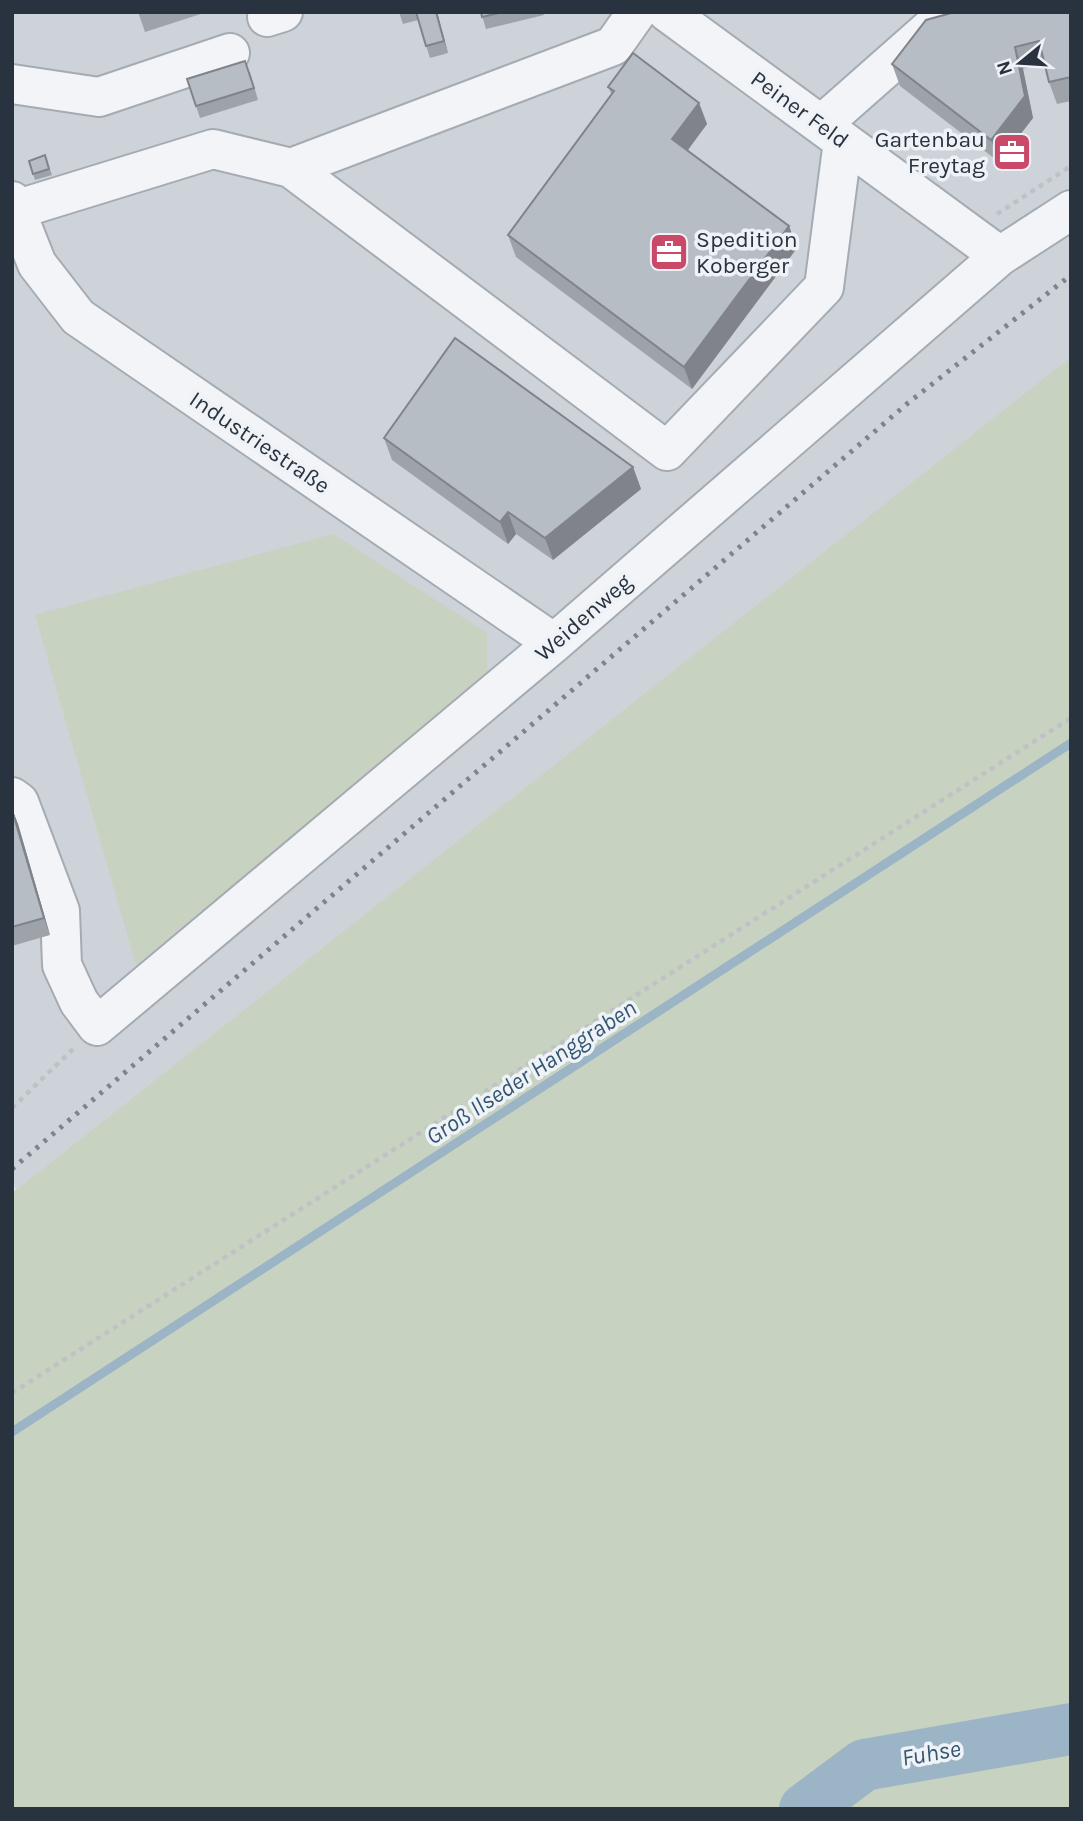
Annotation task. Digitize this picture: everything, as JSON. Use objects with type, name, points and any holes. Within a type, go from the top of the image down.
[{"type":"street","points":[[291,168],[613,46],[637,12]]},
{"type":"street","name":"Peiner Feld","points":[[667,12],[1000,256]]},
{"type":"street","points":[[14,206],[213,149],[291,168],[667,451],[824,287],[832,133],[949,12]]},
{"type":"street","points":[[12,83],[99,97],[230,53]]},
{"type":"street","name":"Industriestraße","points":[[14,206],[37,264],[78,317],[554,643]]},
{"type":"street","name":"Weidenweg","points":[[97,1026],[554,643],[1000,256],[1071,211]]},
{"type":"street","points":[[12,797],[19,802],[60,911],[61,965],[79,1002],[97,1026]]},
{"type":"path","points":[[12,1393],[1071,718]]},
{"type":"path","points":[[12,1108],[97,1026]]},
{"type":"shaded area","points":[[12,12],[1071,12],[1071,358],[16,1190],[12,1178]]},
{"type":"green space","points":[[1071,357],[1071,1809],[12,1809],[12,1193]]},
{"type":"green space","points":[[333,534],[487,633],[487,675],[136,965],[35,615]]},
{"type":"building","points":[[416,12],[436,12],[444,41],[426,46]]},
{"type":"building","points":[[481,12],[503,12],[482,17]]},
{"type":"building","points":[[955,12],[1071,12],[1071,77],[1049,82],[1039,41],[1015,47],[1025,96],[991,140],[892,64],[926,20]]},
{"type":"building","points":[[633,53],[699,103],[672,139],[789,226],[684,367],[508,235],[614,91],[608,87]]},
{"type":"building","points":[[245,61],[254,88],[196,106],[187,79]]},
{"type":"building","points":[[45,155],[49,169],[33,174],[29,161]]},
{"type":"building","points":[[455,338],[633,467],[545,538],[508,512],[500,522],[384,438]]},
{"type":"building","points":[[12,810],[44,918],[12,927]]},
{"type":"waterway","name":"Groß Ilseder Hanggraben","points":[[12,1432],[1071,743]]},
{"type":"waterway","name":"Fuhse","points":[[805,1809],[864,1765],[1071,1729]]},
{"type":"railway","points":[[12,1169],[908,403],[1071,275]]},
{"type":"place","name":"Gartenbau Freytag","points":[[1012,152]]},
{"type":"place","name":"Spedition Koberger","points":[[669,252]]}]
